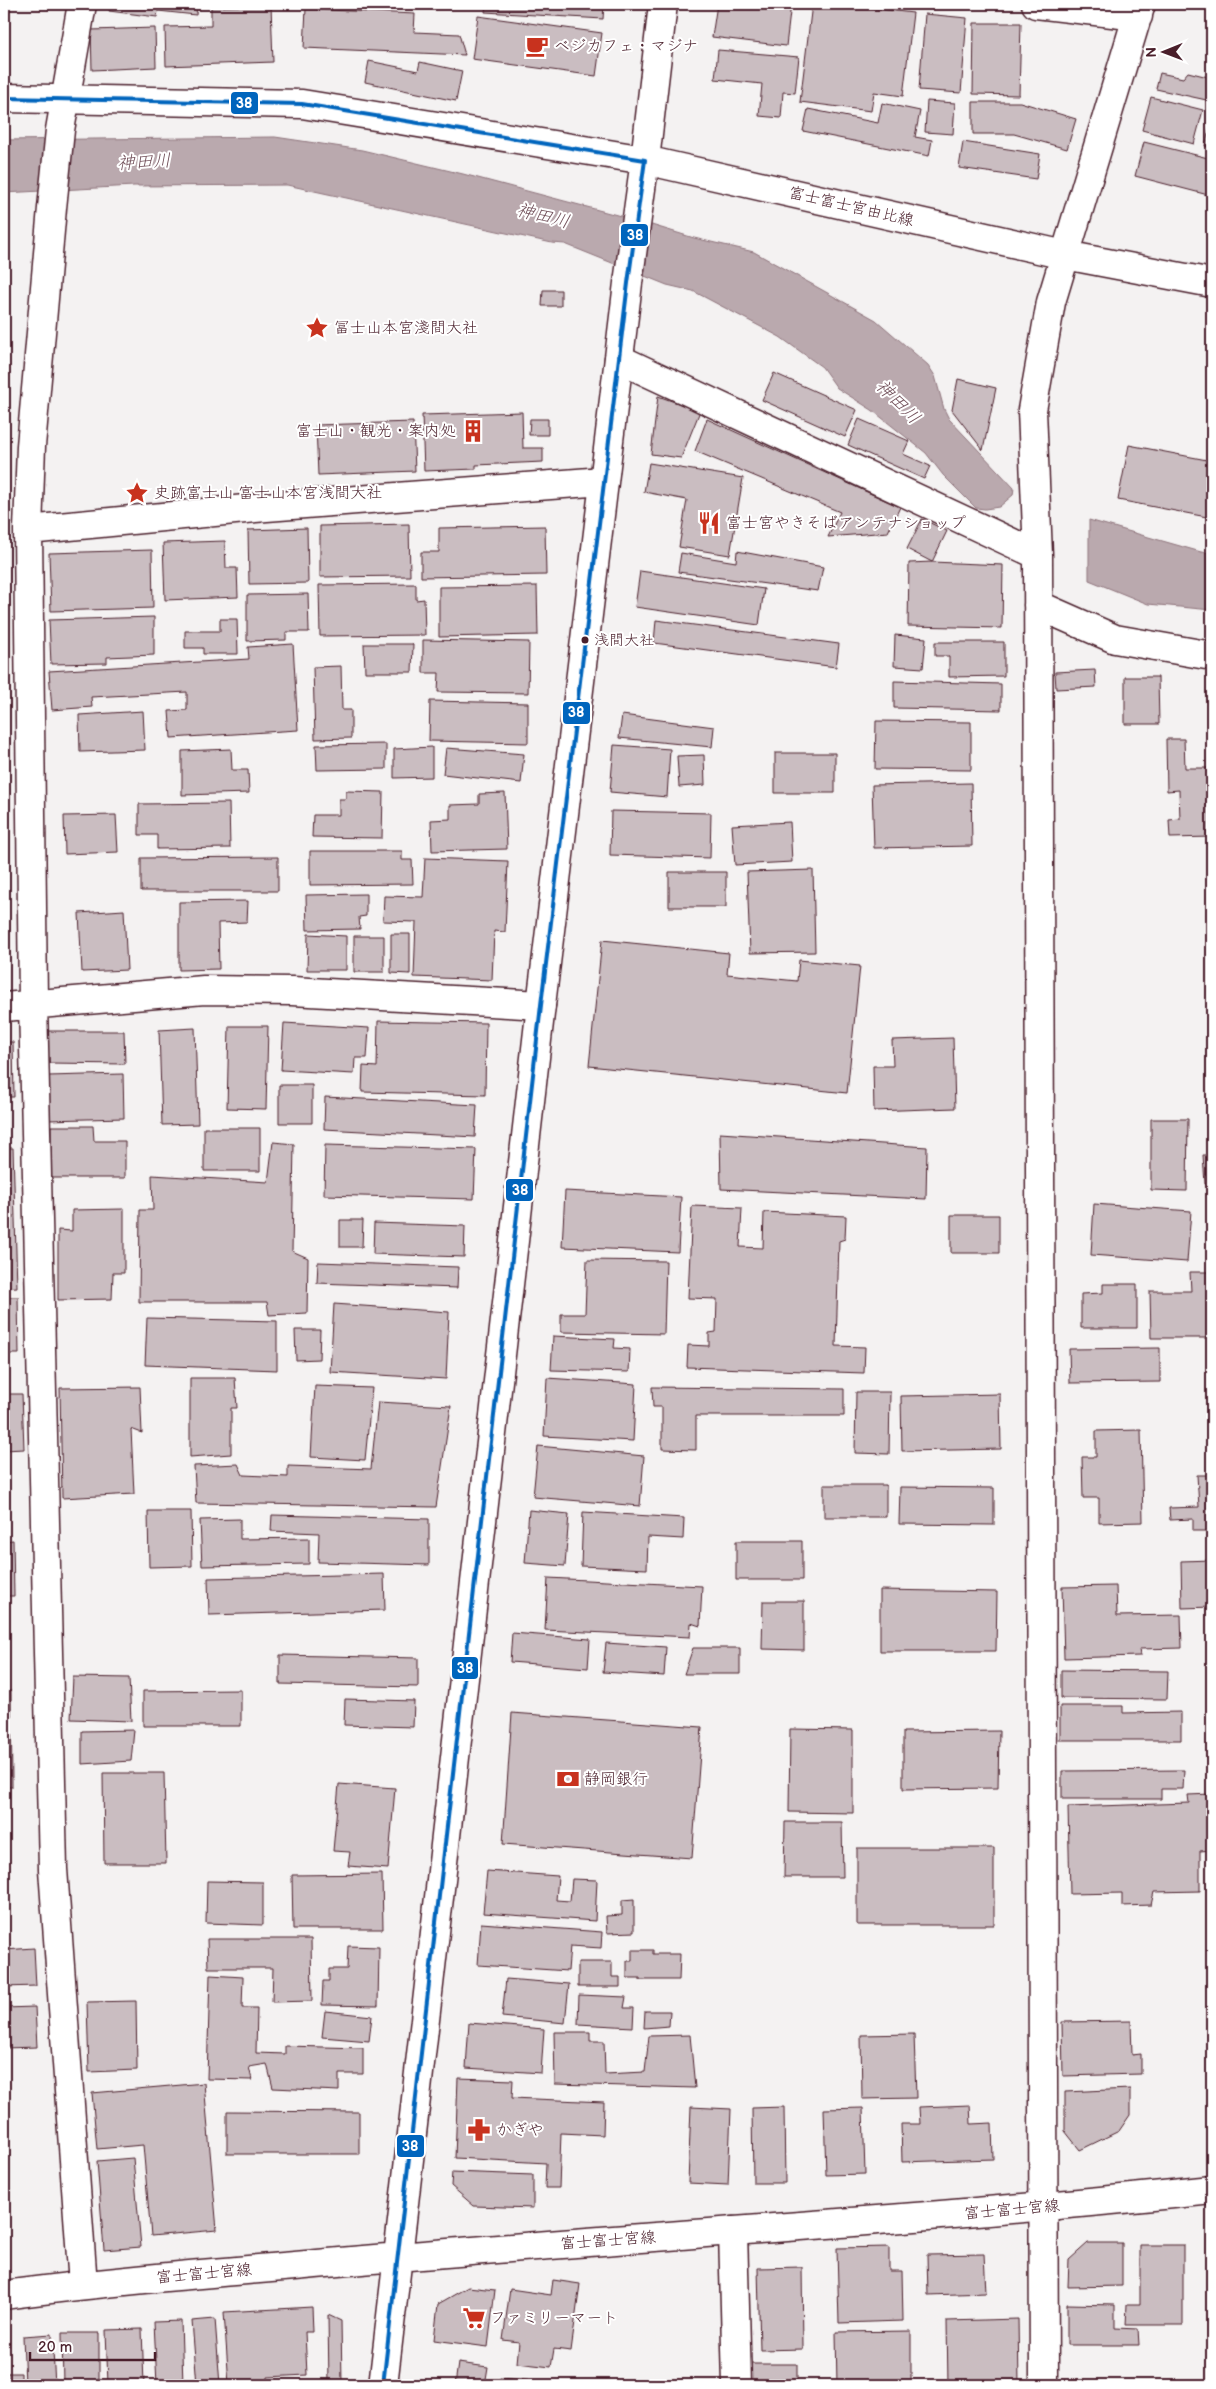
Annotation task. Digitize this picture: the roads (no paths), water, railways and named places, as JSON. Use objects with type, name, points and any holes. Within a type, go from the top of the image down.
[{"type":"street","points":[[82,4],[60,130],[31,446],[28,530],[33,1003],[53,1869],[83,2284]]},
{"type":"street","points":[[383,2385],[541,1005],[618,360],[646,160],[662,4]]},
{"type":"street","points":[[1036,4],[1140,10],[1051,302],[1032,410],[1038,555],[1044,2385]]},
{"type":"street","name":"富士富士宮由比線","points":[[4,98],[302,104],[646,160],[1065,255],[1212,283]]},
{"type":"street","points":[[618,360],[1038,555]]},
{"type":"street","points":[[28,530],[266,507],[603,481]]},
{"type":"street","points":[[1038,605],[1115,639],[1212,656]]},
{"type":"street","points":[[4,1007],[33,1003],[204,990],[292,992],[541,1005]]},
{"type":"street","name":"富士富士宮線","points":[[4,2295],[83,2284],[398,2256],[1044,2208],[1212,2190]]},
{"type":"street","points":[[734,2231],[737,2385]]},
{"type":"water","name":"神田川","points":[[275,137],[362,150],[463,174],[632,219],[694,238],[754,252],[876,320],[928,365],[935,376],[944,409],[949,419],[1014,488],[1013,495],[999,507],[976,508],[943,475],[926,453],[872,410],[837,388],[822,367],[780,337],[693,291],[667,285],[565,244],[552,243],[287,185],[134,186],[4,193],[4,140]]},
{"type":"water","points":[[1089,520],[1201,552],[1212,553],[1212,610],[1148,604],[1089,580]]},
{"type":"place","name":"ベジカフェ・マジナ","points":[[537,46]]},
{"type":"place","name":"冨士山本宮淺間大社","points":[[317,328]]},
{"type":"place","name":"富士山・観光・案内処","points":[[473,431]]},
{"type":"place","name":"史跡富士山 富士山本宮浅間大社","points":[[137,493]]},
{"type":"place","name":"富士宮やきそばアンテナショップ","points":[[709,523]]},
{"type":"place","name":"浅間大社","points":[[585,640]]},
{"type":"place","name":"静岡銀行","points":[[568,1779]]},
{"type":"place","name":"かぎや","points":[[479,2130]]},
{"type":"place","name":"ファミリーマート","points":[[474,2318]]}]
